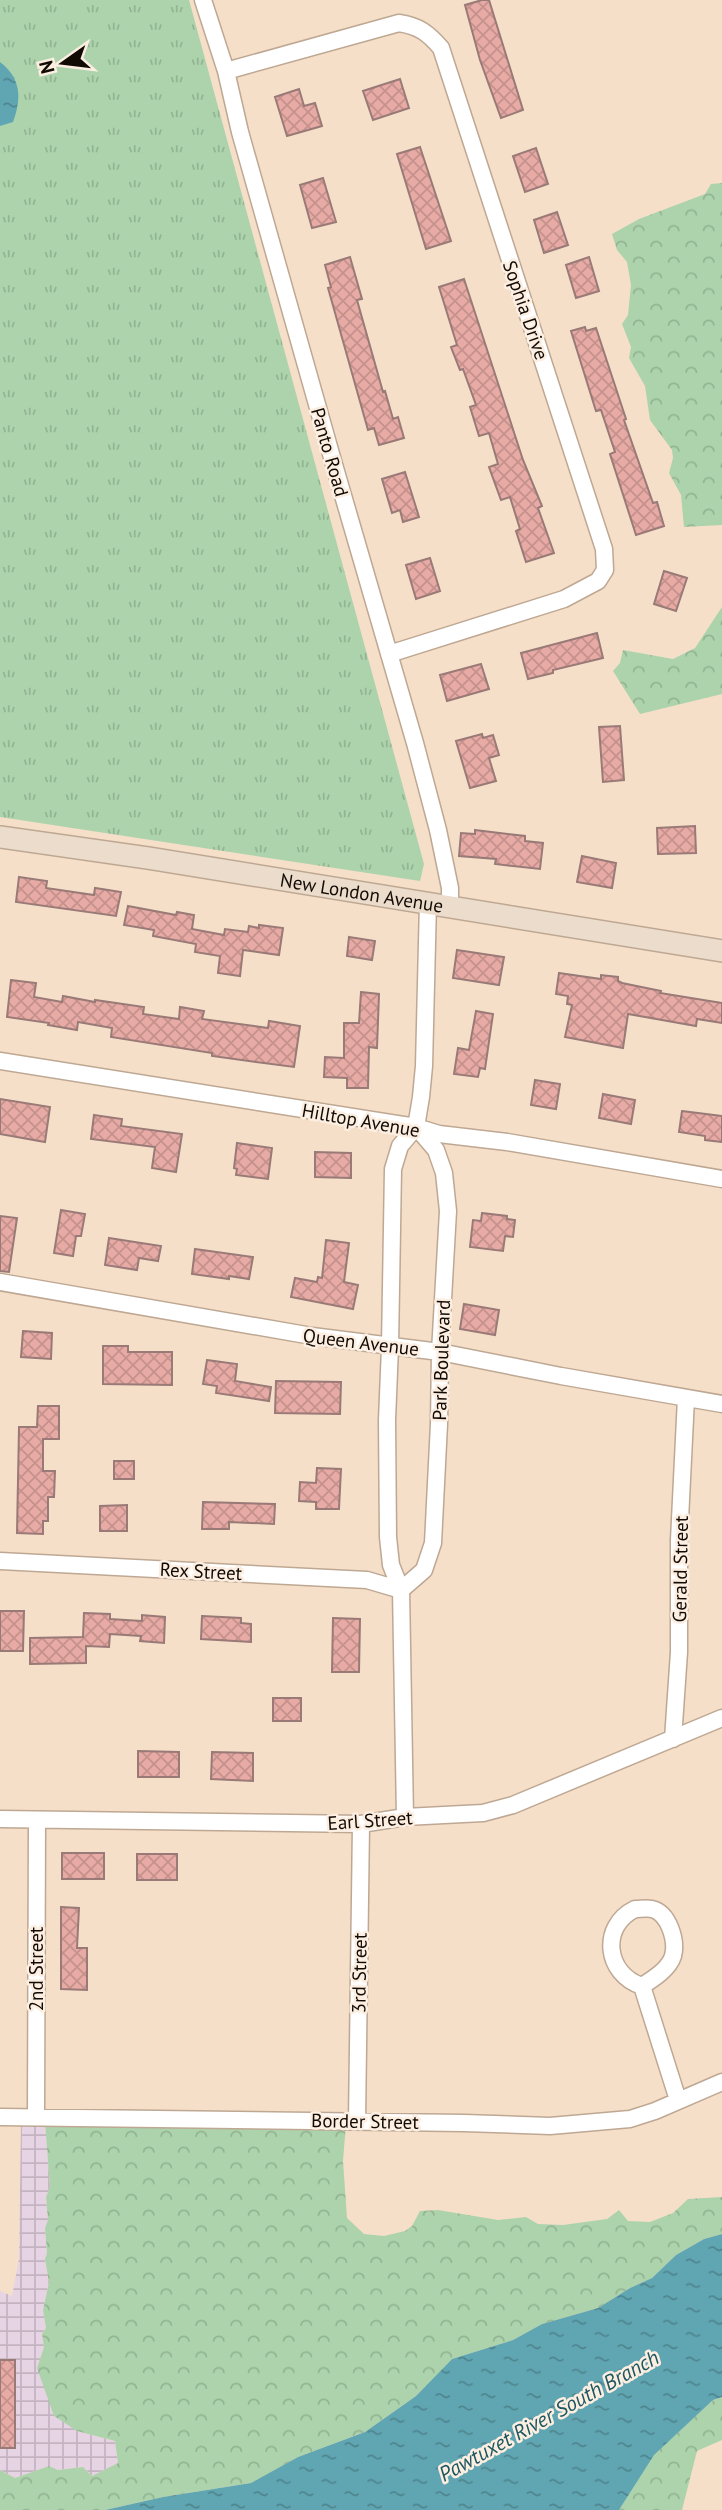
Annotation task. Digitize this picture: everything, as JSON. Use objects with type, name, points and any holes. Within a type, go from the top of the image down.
[{"type":"main road","name":"New London Avenue","points":[[0,838],[428,902],[722,951]]},
{"type":"street","name":"Panto Road","points":[[204,0],[438,830],[450,888],[450,906]]},
{"type":"street","name":"Sophia Drive","points":[[226,71],[399,23],[413,25],[428,33],[441,48],[604,549],[605,570],[598,581],[564,599],[389,654]]},
{"type":"street","points":[[405,1817],[401,1590],[391,1565],[388,1537],[387,1420],[393,1169],[400,1146],[416,1127],[424,1066],[428,902]]},
{"type":"street","name":"Hilltop Avenue","points":[[0,1061],[722,1178]]},
{"type":"street","name":"Park Boulevard","points":[[401,1590],[424,1570],[433,1543],[448,1211],[444,1173],[436,1150],[416,1127]]},
{"type":"street","name":"Queen Avenue","points":[[0,1282],[299,1334],[440,1352],[722,1404]]},
{"type":"street","name":"Gerald Street","points":[[673,1739],[679,1652],[679,1540],[686,1398]]},
{"type":"street","name":"Rex Street","points":[[0,1561],[367,1580],[401,1590]]},
{"type":"street","name":"Earl Street","points":[[0,1819],[361,1824],[405,1817],[483,1813],[513,1805],[722,1718]]},
{"type":"street","name":"2nd Street","points":[[36,2117],[37,1820]]},
{"type":"street","name":"3rd Street","points":[[357,2121],[361,1824]]},
{"type":"street","points":[[635,1909],[652,1909],[660,1913],[671,1929],[673,1957],[661,1973],[642,1986],[628,1981],[620,1974],[614,1964],[612,1944],[616,1926],[621,1918],[635,1909]]},
{"type":"street","points":[[642,1986],[678,2100]]},
{"type":"street","name":"Border Street","points":[[0,2117],[550,2126],[630,2119],[722,2082]]},
{"type":"shaded area","points":[[21,2121],[45,2122],[50,2187],[46,2197],[48,2220],[45,2228],[45,2259],[49,2282],[43,2310],[46,2328],[42,2334],[44,2347],[37,2368],[77,2431],[115,2441],[118,2463],[92,2476],[83,2467],[58,2470],[49,2466],[15,2478],[0,2470],[0,2291],[12,2296],[19,2259]]},
{"type":"green space","points":[[0,0],[189,0],[424,864],[420,881],[0,817]]},
{"type":"green space","points":[[722,183],[722,525],[684,527],[681,495],[669,473],[672,450],[650,420],[645,386],[629,358],[631,347],[622,324],[628,315],[631,285],[627,262],[617,250],[612,234],[639,219],[705,194],[711,184]]},
{"type":"green space","points":[[722,607],[722,694],[640,714],[613,671],[620,663],[623,650],[673,659],[695,648]]},
{"type":"green space","points":[[45,2122],[346,2124],[343,2161],[347,2218],[364,2234],[384,2236],[405,2231],[412,2226],[420,2211],[438,2210],[498,2220],[526,2217],[538,2224],[563,2225],[607,2219],[619,2210],[628,2221],[650,2222],[673,2213],[688,2199],[722,2197],[722,2234],[704,2239],[676,2255],[652,2278],[598,2308],[542,2324],[513,2340],[452,2359],[416,2396],[365,2432],[298,2457],[251,2483],[163,2497],[105,2510],[0,2510],[0,2470],[15,2478],[49,2466],[58,2470],[83,2467],[92,2476],[118,2463],[115,2441],[77,2431],[54,2416],[37,2368],[44,2347],[42,2334],[46,2328],[43,2310],[49,2282],[45,2259],[45,2228],[48,2220],[46,2197],[50,2187]]},
{"type":"green space","points":[[722,2397],[722,2440],[697,2451],[682,2510],[619,2510],[653,2455],[713,2400]]},
{"type":"water","points":[[0,62],[16,82],[18,105],[13,122],[0,126]]},
{"type":"water","name":"Pawtuxet River South Branch","points":[[722,2234],[722,2397],[713,2400],[654,2455],[619,2510],[105,2510],[163,2497],[251,2483],[298,2457],[365,2432],[416,2396],[452,2359],[513,2340],[542,2324],[598,2308],[652,2278],[676,2255],[704,2239]]},
{"type":"building","points":[[489,0],[523,110],[501,118],[480,60],[465,5]]},
{"type":"building","points":[[400,79],[409,108],[373,120],[363,91]]},
{"type":"building","points":[[299,89],[304,106],[315,103],[322,126],[287,136],[275,97]]},
{"type":"building","points":[[420,147],[451,241],[426,249],[397,154]]},
{"type":"building","points":[[536,148],[548,184],[525,192],[513,156]]},
{"type":"building","points":[[323,178],[336,222],[312,228],[300,185]]},
{"type":"building","points":[[557,212],[568,245],[544,253],[534,220]]},
{"type":"building","points":[[350,257],[362,299],[357,300],[383,392],[385,391],[393,419],[398,417],[404,438],[379,445],[374,428],[368,430],[328,288],[331,287],[325,265]]},
{"type":"building","points":[[589,257],[599,291],[576,298],[566,265]]},
{"type":"building","points":[[464,279],[523,460],[542,506],[538,508],[554,553],[526,562],[516,531],[520,529],[510,497],[501,500],[489,467],[498,464],[489,433],[479,436],[470,407],[476,405],[463,369],[460,370],[451,347],[457,345],[439,287]]},
{"type":"building","points":[[585,327],[586,331],[596,328],[626,419],[624,420],[653,503],[657,502],[664,526],[636,535],[610,454],[615,452],[601,410],[596,411],[571,331]]},
{"type":"building","points":[[405,472],[419,517],[403,522],[400,510],[392,513],[382,479]]},
{"type":"building","points":[[430,558],[440,591],[416,599],[406,565]]},
{"type":"building","points":[[664,571],[687,578],[676,611],[654,604]]},
{"type":"building","points":[[597,633],[603,658],[528,679],[521,653]]},
{"type":"building","points":[[481,664],[489,689],[447,701],[440,675]]},
{"type":"building","points":[[620,726],[624,780],[603,782],[599,727]]},
{"type":"building","points":[[482,734],[483,738],[493,735],[499,755],[489,758],[496,781],[470,788],[456,741]]},
{"type":"building","points":[[695,826],[696,853],[658,854],[657,828]]},
{"type":"building","points":[[475,830],[525,836],[525,841],[543,843],[540,869],[495,864],[496,859],[459,856],[461,833],[475,834]]},
{"type":"building","points":[[582,856],[616,863],[612,888],[577,882]]},
{"type":"building","points":[[19,877],[47,881],[46,888],[94,895],[95,888],[121,892],[116,916],[16,902]]},
{"type":"building","points":[[128,906],[176,915],[177,912],[194,915],[192,929],[224,935],[225,929],[248,932],[249,926],[283,928],[279,955],[243,950],[240,976],[218,973],[220,956],[195,952],[196,944],[153,936],[154,930],[124,925]]},
{"type":"building","points":[[349,937],[375,941],[372,960],[347,956]]},
{"type":"building","points":[[457,950],[504,957],[499,985],[453,978]]},
{"type":"building","points":[[559,973],[601,979],[601,975],[618,977],[618,981],[622,983],[661,991],[660,993],[722,1003],[722,1023],[697,1019],[696,1026],[628,1014],[623,1048],[565,1037],[572,1005],[567,1004],[568,996],[556,994]]},
{"type":"building","points":[[11,980],[36,983],[34,997],[62,1002],[63,996],[144,1007],[143,1014],[179,1019],[180,1007],[204,1011],[202,1019],[268,1028],[269,1021],[300,1026],[294,1067],[212,1056],[212,1053],[111,1037],[112,1028],[78,1022],[77,1030],[7,1017]]},
{"type":"building","points":[[361,992],[379,994],[377,1048],[369,1047],[368,1088],[347,1088],[347,1078],[324,1077],[325,1057],[344,1058],[344,1023],[359,1023]]},
{"type":"building","points":[[476,1011],[493,1014],[485,1069],[480,1068],[478,1077],[454,1074],[458,1048],[469,1050]]},
{"type":"building","points":[[535,1080],[560,1084],[556,1109],[531,1105]]},
{"type":"building","points":[[603,1094],[635,1100],[631,1124],[599,1118]]},
{"type":"building","points":[[0,1099],[50,1107],[45,1142],[0,1134]]},
{"type":"building","points":[[682,1111],[722,1116],[722,1142],[679,1132]]},
{"type":"building","points":[[94,1115],[122,1119],[121,1126],[182,1134],[176,1172],[152,1168],[155,1147],[91,1139]]},
{"type":"building","points":[[237,1143],[272,1148],[268,1179],[236,1175],[237,1169],[234,1168]]},
{"type":"building","points":[[315,1152],[351,1153],[351,1178],[315,1177]]},
{"type":"building","points":[[61,1210],[85,1214],[81,1236],[76,1236],[73,1256],[54,1253]]},
{"type":"building","points":[[482,1213],[507,1216],[507,1219],[515,1220],[513,1237],[505,1236],[503,1251],[470,1247],[473,1220],[481,1221]]},
{"type":"building","points":[[0,1216],[17,1218],[9,1272],[0,1271]]},
{"type":"building","points":[[109,1238],[161,1246],[158,1261],[139,1258],[137,1270],[105,1265]]},
{"type":"building","points":[[326,1240],[349,1243],[344,1282],[358,1285],[353,1309],[291,1297],[295,1278],[317,1282],[318,1277],[322,1278]]},
{"type":"building","points":[[195,1249],[253,1257],[249,1279],[192,1274]]},
{"type":"building","points":[[464,1304],[499,1310],[495,1335],[460,1329]]},
{"type":"building","points":[[23,1331],[52,1333],[51,1359],[21,1357]]},
{"type":"building","points":[[103,1346],[128,1346],[128,1352],[172,1352],[172,1385],[103,1384]]},
{"type":"building","points":[[207,1360],[237,1364],[235,1381],[271,1387],[269,1401],[216,1393],[217,1386],[203,1384]]},
{"type":"building","points":[[276,1381],[341,1382],[340,1414],[275,1413]]},
{"type":"building","points":[[38,1406],[59,1406],[59,1439],[43,1439],[43,1471],[55,1471],[54,1497],[48,1497],[48,1521],[43,1521],[43,1534],[17,1533],[19,1427],[37,1427]]},
{"type":"building","points":[[114,1461],[134,1461],[134,1479],[114,1479]]},
{"type":"building","points":[[317,1468],[341,1469],[339,1509],[316,1509],[316,1502],[299,1501],[300,1482],[316,1483]]},
{"type":"building","points":[[203,1502],[275,1504],[274,1524],[229,1522],[229,1529],[202,1529]]},
{"type":"building","points":[[127,1505],[127,1531],[100,1531],[100,1506]]},
{"type":"building","points":[[0,1611],[24,1611],[23,1651],[0,1651]]},
{"type":"building","points":[[84,1613],[110,1614],[110,1619],[142,1621],[142,1615],[165,1617],[164,1643],[140,1641],[141,1636],[110,1634],[109,1647],[86,1646],[86,1663],[30,1664],[30,1638],[83,1637]]},
{"type":"building","points":[[202,1616],[241,1618],[241,1623],[251,1624],[251,1642],[201,1639]]},
{"type":"building","points":[[333,1618],[360,1619],[359,1672],[332,1672]]},
{"type":"building","points":[[273,1698],[301,1698],[301,1721],[273,1721]]},
{"type":"building","points":[[138,1751],[179,1752],[179,1777],[138,1777]]},
{"type":"building","points":[[212,1752],[253,1753],[253,1781],[211,1779]]},
{"type":"building","points":[[62,1853],[104,1853],[104,1879],[62,1879]]},
{"type":"building","points":[[137,1854],[177,1854],[177,1880],[137,1880]]},
{"type":"building","points":[[61,1907],[79,1908],[77,1948],[87,1948],[87,1990],[61,1989]]},
{"type":"building","points":[[0,2360],[15,2360],[15,2448],[0,2448]]}]
